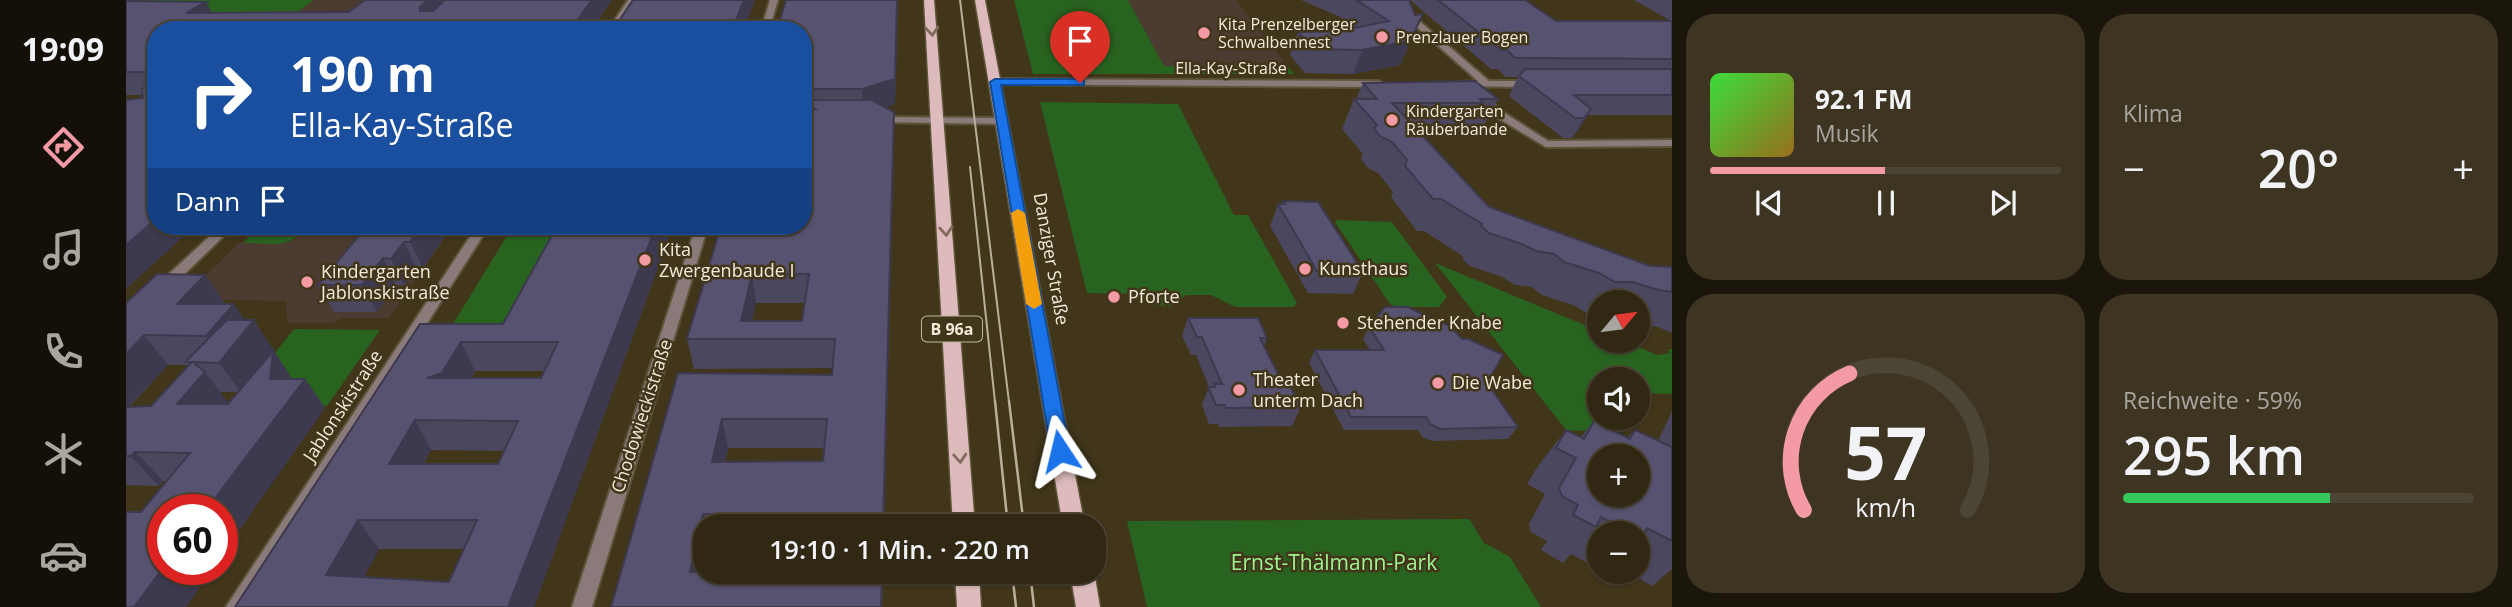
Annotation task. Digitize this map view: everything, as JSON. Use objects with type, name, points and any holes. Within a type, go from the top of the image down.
[{"type":"main road","name":"B 96a","points":[[929,0],[963,514]]},
{"type":"main road","name":"Danziger Straße","points":[[980,0],[1072,514]]},
{"type":"main road","points":[[968,584],[969,607]]},
{"type":"main road","points":[[1084,584],[1088,607]]},
{"type":"street","points":[[618,21],[632,0]]},
{"type":"street","points":[[768,21],[774,0]]},
{"type":"street","points":[[1390,0],[1487,84]]},
{"type":"street","name":"Ella-Kay-Straße","points":[[995,82],[1395,84]]},
{"type":"street","points":[[1447,84],[1540,84]]},
{"type":"street","points":[[1467,84],[1502,116],[1546,144],[1672,144]]},
{"type":"street","points":[[870,120],[1002,121]]},
{"type":"street","points":[[149,300],[218,235]]},
{"type":"street","name":"Jablonskistraße","points":[[236,607],[477,235]]},
{"type":"street","name":"Chodowieckistraße","points":[[582,607],[699,235]]},
{"type":"shaded area","points":[[314,0],[444,0],[324,21],[285,21]]},
{"type":"shaded area","name":"Kita Prenzelberger Schwalbennest","points":[[1128,0],[1236,0],[1288,67],[1164,66]]},
{"type":"shaded area","name":"Kindergarten Jablonskistraße","points":[[300,235],[447,235],[389,318],[340,318],[335,323],[287,323],[286,301],[182,299],[239,243],[283,243],[295,240]]},
{"type":"green space","points":[[126,0],[314,0],[285,21],[190,21],[126,14]]},
{"type":"green space","points":[[1014,0],[1128,0],[1164,66],[1288,67],[1294,74],[1033,74]]},
{"type":"green space","points":[[1040,102],[1178,104],[1234,215],[1248,215],[1297,303],[1294,307],[1235,307],[1211,295],[1186,295],[1172,306],[1150,305],[1140,301],[1137,294],[1087,293]]},
{"type":"green space","points":[[1335,222],[1392,222],[1447,297],[1439,307],[1397,307],[1390,304]]},
{"type":"green space","points":[[251,235],[300,235],[279,244],[243,243]]},
{"type":"green space","points":[[507,236],[575,236],[516,353],[435,353]]},
{"type":"green space","points":[[1435,263],[1587,326],[1587,354],[1650,352],[1657,355],[1670,353],[1668,349],[1672,349],[1672,394],[1650,393],[1650,367],[1587,367],[1587,430],[1599,430],[1586,431],[1566,430]]},
{"type":"green space","points":[[294,329],[380,330],[327,406],[233,405]]},
{"type":"green space","name":"Ernst-Thälmann-Park","points":[[1469,519],[1484,543],[1510,557],[1541,607],[1147,607],[1127,521]]},
{"type":"building","points":[[365,0],[428,0],[420,7],[420,11],[433,11],[445,0],[592,0],[577,21],[147,21],[147,72],[126,72],[126,1],[206,2],[186,13],[349,12]]},
{"type":"building","points":[[633,0],[744,0],[736,21],[619,21]]},
{"type":"building","points":[[786,0],[897,0],[895,79],[862,89],[812,89],[812,21],[780,21]]},
{"type":"building","points":[[1356,0],[1409,0],[1415,15],[1423,14],[1410,41],[1362,50],[1313,49],[1298,32],[1339,31],[1389,21]]},
{"type":"building","points":[[1438,0],[1525,0],[1556,21],[1672,21],[1672,59],[1515,58]]},
{"type":"building","points":[[1525,69],[1672,69],[1672,95],[1574,95],[1591,109],[1584,118],[1575,118],[1519,76]]},
{"type":"building","points":[[1475,81],[1498,99],[1480,99],[1483,103],[1392,103],[1489,207],[1650,266],[1672,267],[1672,292],[1632,282],[1615,282],[1599,273],[1564,262],[1554,254],[1536,251],[1489,233],[1482,224],[1441,199],[1433,199],[1405,166],[1407,160],[1392,142],[1381,137],[1374,128],[1377,125],[1354,99],[1377,99],[1363,83]]},
{"type":"building","points":[[147,86],[147,227],[126,245],[126,100],[143,98],[142,89]]},
{"type":"building","points":[[812,100],[872,100],[894,112],[883,514],[693,514],[693,559],[690,572],[693,572],[693,584],[882,584],[881,607],[611,607],[678,373],[832,375],[835,339],[687,339],[718,235],[812,235],[812,109],[815,109],[812,107]],"holes":[[[752,274],[809,274],[802,321],[741,321]],[[722,419],[827,419],[823,461],[712,462]]]},
{"type":"building","points":[[1283,201],[1318,202],[1363,272],[1317,271],[1278,204],[1285,204]]},
{"type":"building","points":[[360,235],[415,235],[410,242],[404,242],[391,259],[383,258],[362,285],[318,285]]},
{"type":"building","points":[[552,235],[653,235],[508,607],[235,607],[420,324],[503,324]],"holes":[[[461,342],[558,342],[541,378],[427,378],[442,373]],[[415,420],[518,421],[498,464],[389,464]],[[358,520],[477,520],[449,582],[326,575]]]},
{"type":"building","points":[[157,274],[205,275],[177,304],[234,304],[206,336],[144,335],[126,354],[126,303]]},
{"type":"building","points":[[1385,307],[1407,307],[1450,326],[1462,339],[1468,339],[1503,355],[1487,383],[1518,427],[1440,429],[1430,424],[1426,417],[1351,417],[1315,350],[1384,350],[1369,327]]},
{"type":"building","points":[[1188,318],[1258,318],[1267,338],[1260,338],[1284,386],[1290,386],[1301,407],[1226,408],[1225,405],[1216,405],[1208,387],[1222,384],[1202,337],[1197,337]]},
{"type":"building","points":[[227,320],[254,320],[219,363],[193,362],[205,372],[177,404],[228,404],[273,351],[270,379],[305,379],[218,494],[156,494],[190,453],[135,452],[126,456],[126,407],[151,406],[192,362],[185,362]]},
{"type":"building","points":[[1566,430],[1584,439],[1589,430],[1612,430],[1630,439],[1635,430],[1672,447],[1672,541],[1650,530],[1650,521],[1608,521],[1601,517],[1599,521],[1587,522],[1573,515],[1578,505],[1562,496],[1559,488],[1576,458],[1556,448]]},
{"type":"building","points":[[147,505],[147,585],[150,585],[134,607],[126,607],[126,512],[141,512]]},
{"type":"tram line","points":[[960,0],[1009,402]]},
{"type":"tram line","points":[[970,167],[995,402]]},
{"type":"tram line","points":[[995,401],[1007,514]]},
{"type":"tram line","points":[[1009,401],[1022,514]]},
{"type":"tram line","points":[[1013,584],[1016,607]]},
{"type":"tram line","points":[[1031,584],[1034,607]]},
{"type":"slow traffic","points":[[1018,213],[1034,304]]},
{"type":"place","name":"Kita Prenzelberger Schwalbennest","points":[[1204,33]]},
{"type":"place","name":"Prenzlauer Bogen","points":[[1382,37]]},
{"type":"place","name":"Kindergarten Räuberbande","points":[[1392,120]]},
{"type":"place","name":"Kita Zwergenbaude I","points":[[645,260]]},
{"type":"place","name":"Kunsthaus","points":[[1305,269]]},
{"type":"place","name":"Kindergarten Jablonskistraße","points":[[307,282]]},
{"type":"place","name":"Pforte","points":[[1114,297]]},
{"type":"place","name":"Stehender Knabe","points":[[1343,323]]},
{"type":"place","name":"Die Wabe","points":[[1438,383]]},
{"type":"place","name":"Theater unterm Dach","points":[[1239,390]]},
{"type":"route","points":[[1060,451],[995,82],[1080,83]]}]
